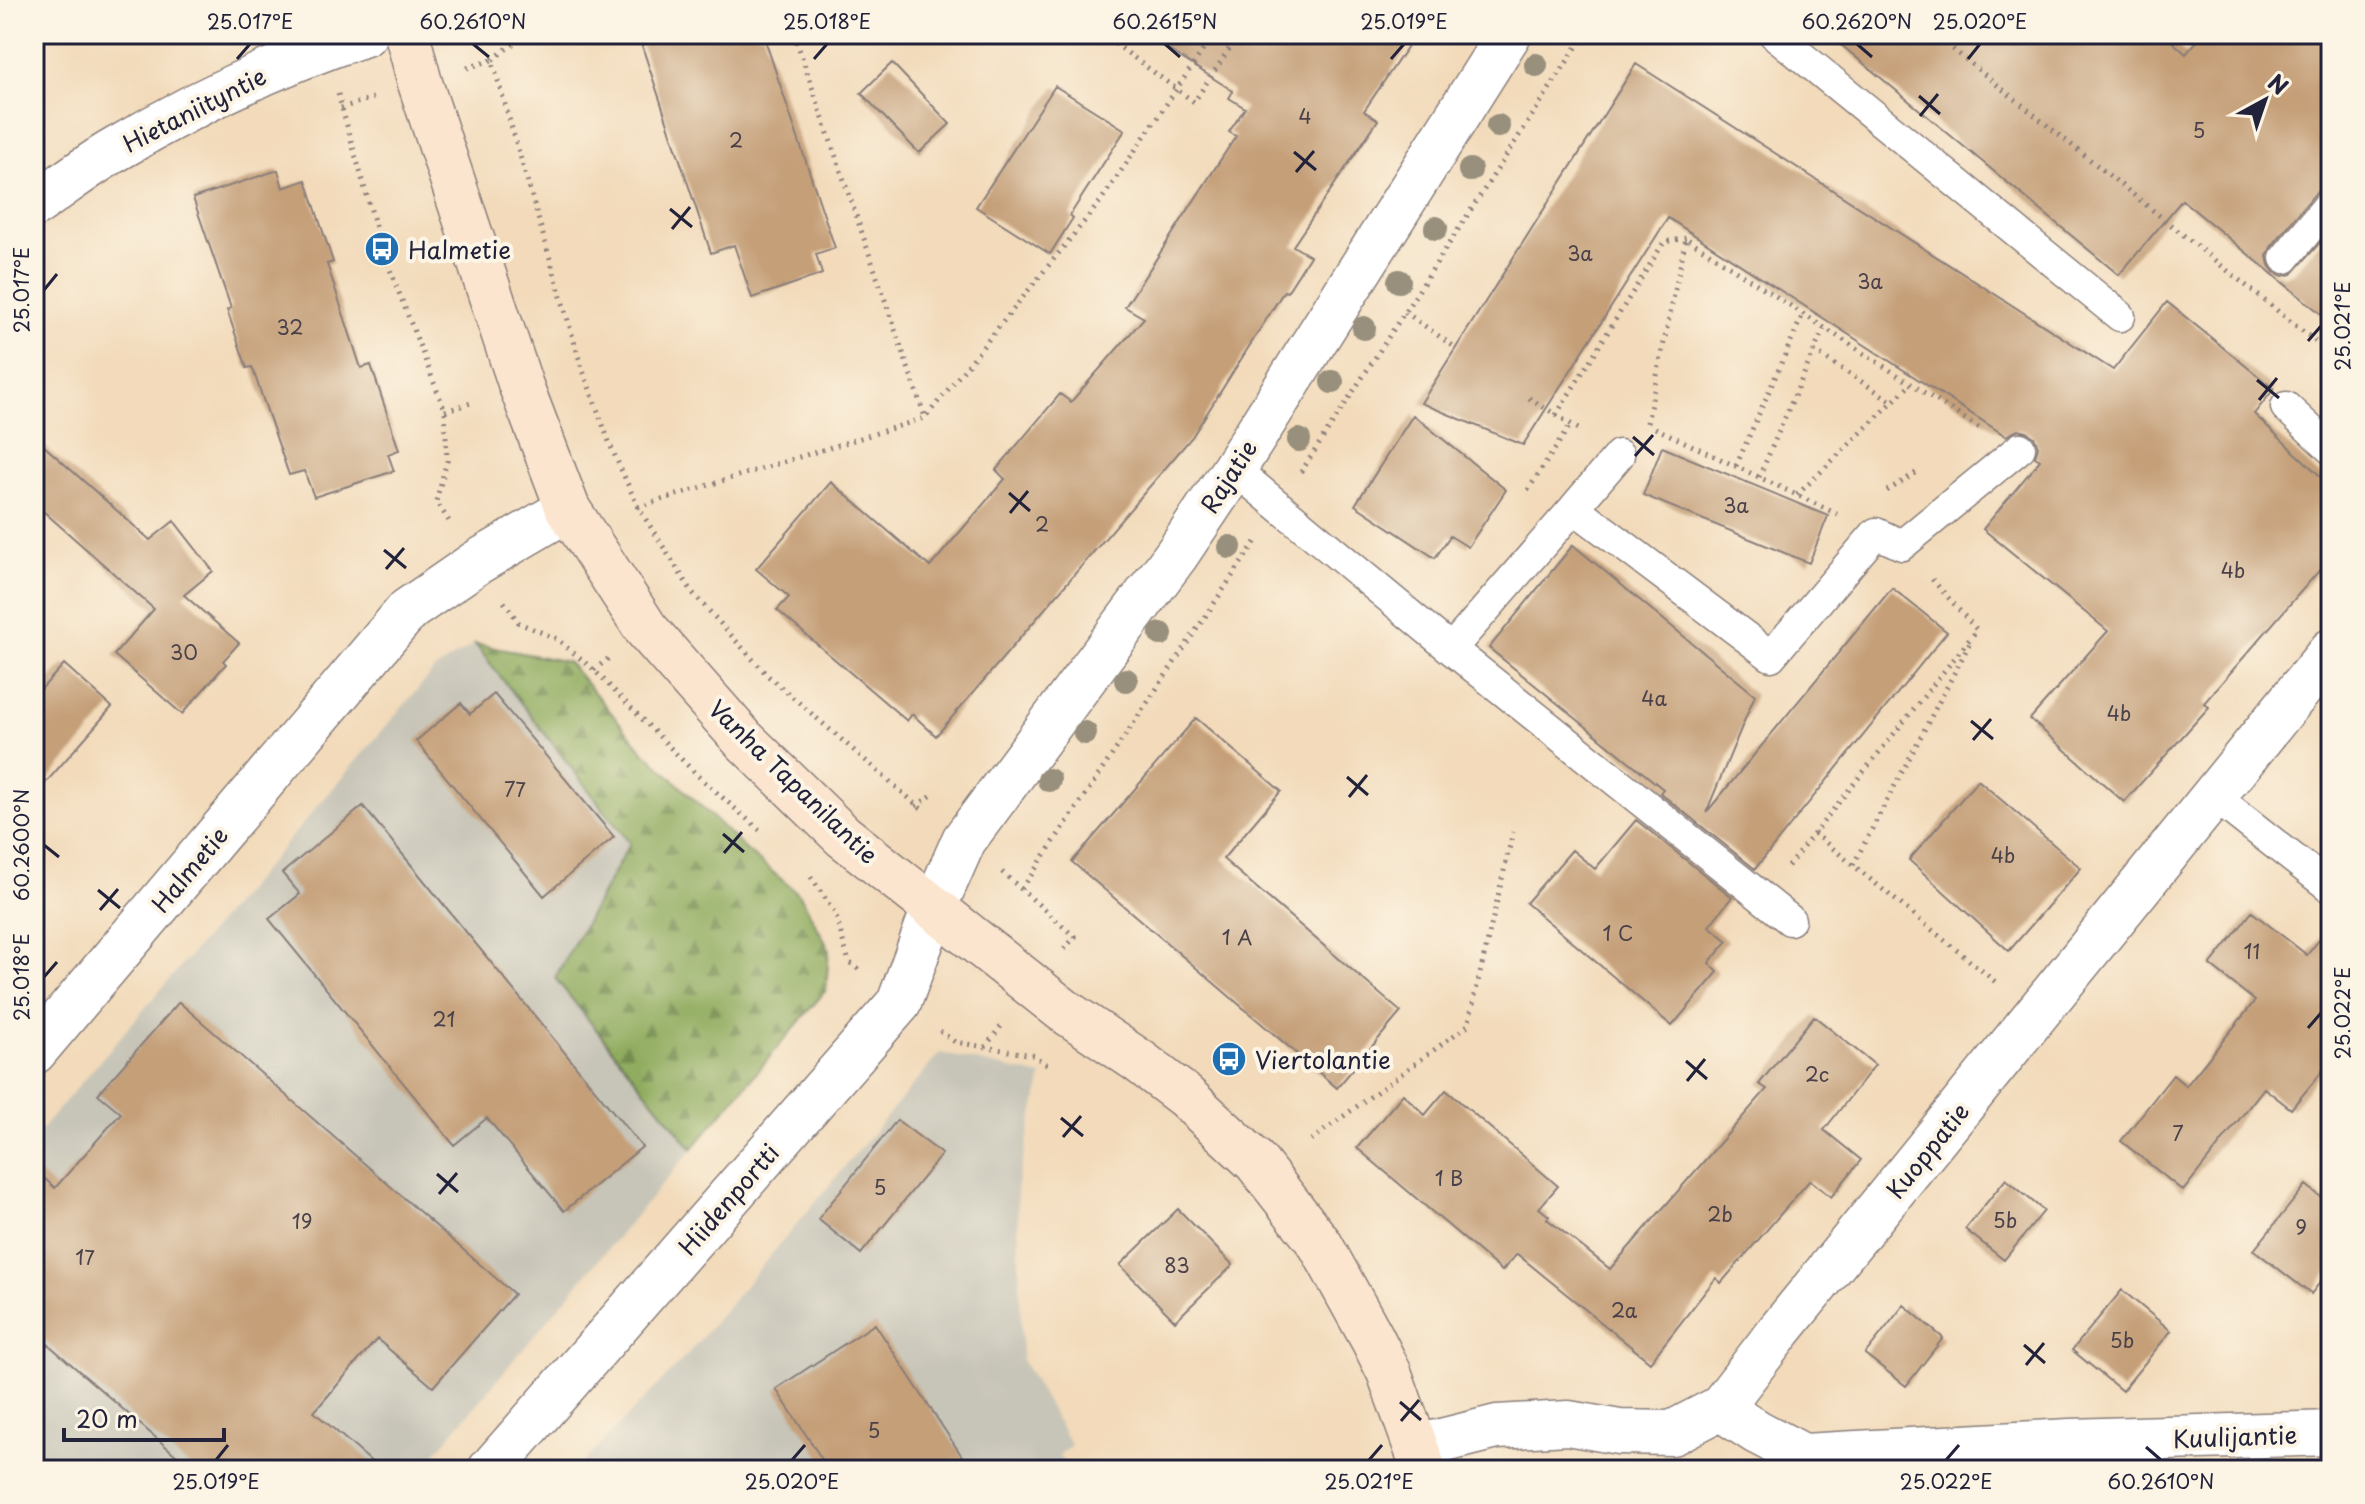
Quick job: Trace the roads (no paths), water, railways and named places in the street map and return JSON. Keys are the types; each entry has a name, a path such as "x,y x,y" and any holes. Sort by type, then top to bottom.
{"street":[{"name":"Hietaniityntie","path":"34,205 114,150 226,91 297,58 365,34"},
{"name":"Vanha Tapanilantie","path":"407,34 420,83 521,386 568,509 646,629 743,739 843,836 1063,1010 1185,1096 1256,1162 1320,1244 1389,1372 1420,1458"},
{"name":"Rajatie","path":"934,908 964,840 1177,554 1509,34"},
{"name":"Halmetie","path":"34,1052 408,610 476,563 568,509"},
{"name":"Kuoppatie","path":"1420,1458 1497,1427 1568,1423 1619,1432 1672,1433 1720,1408 2331,651"},
{"name":"Hiidenportti","path":"490,1470 899,1003 934,908"},
{"name":"Kuulijantie","path":"1720,1408 1803,1456 2070,1441 2331,1433"}],"lane":[{"path":"1774,34 2120,316"},
{"path":"2285,258 2331,202"},
{"path":"2286,407 2331,449"},
{"path":"1574,508 1771,656 1889,539 2018,450"},
{"path":"1451,649 1619,455"},
{"path":"1234,469 1451,649 1790,920"},
{"path":"2214,796 2331,888"}],"place":[{"name":"Halmetie","path":"382,249"},
{"name":"Viertolantie","path":"1229,1059"}]}
